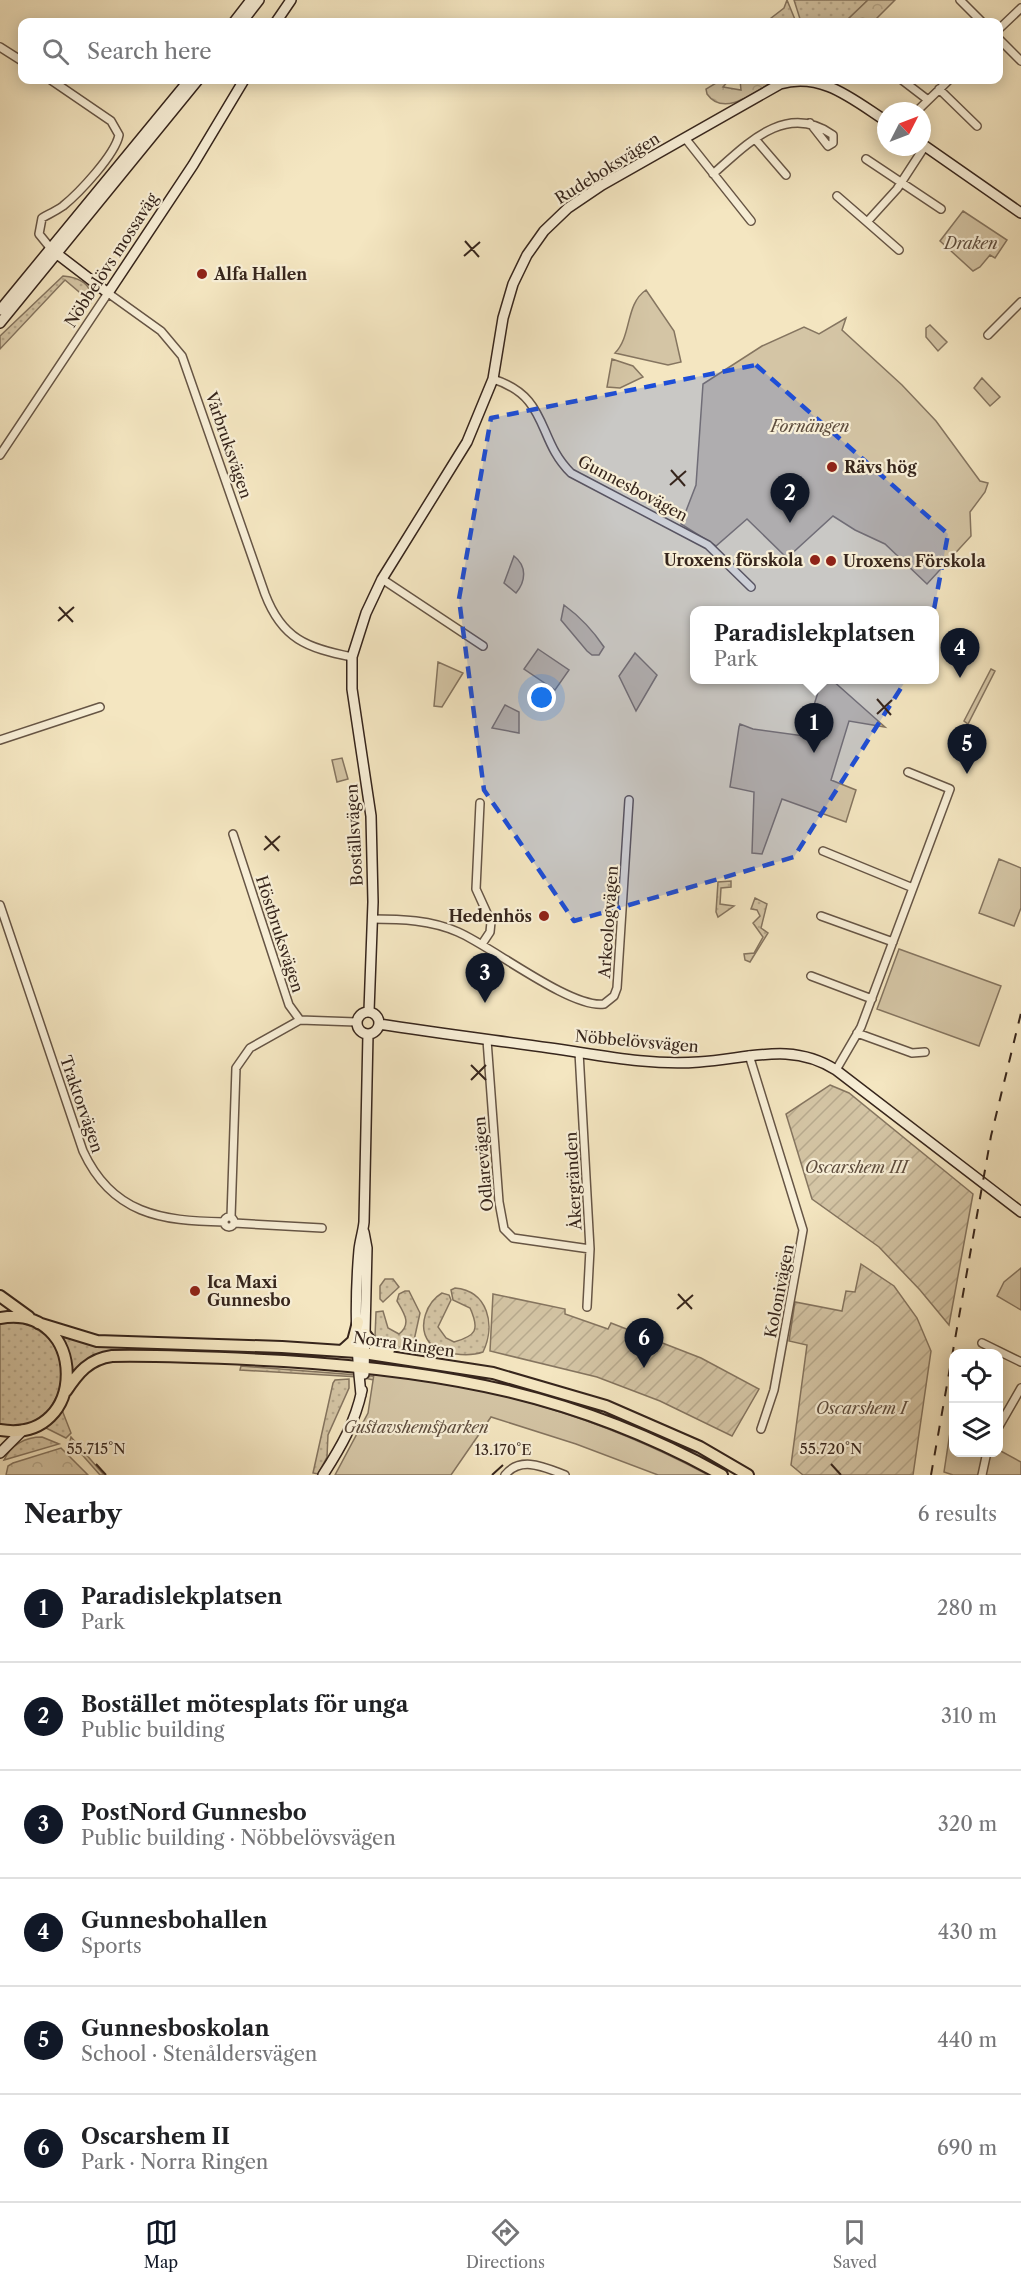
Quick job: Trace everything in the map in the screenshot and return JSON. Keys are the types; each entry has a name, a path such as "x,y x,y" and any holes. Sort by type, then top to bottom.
{"main road":[{"path":"0,1296 58,1341 66,1356 68,1374 66,1391"},
{"path":"0,1318 21,1317 37,1323"},
{"path":"342,1351 353,1341 358,1322"},
{"name":"Norra Ringen","path":"37,1323 77,1337 106,1342 342,1351 362,1359 546,1399 655,1440 722,1475"},
{"path":"365,1334 378,1348 411,1354 420,1360"},
{"name":"Norra Ringen","path":"22,1431 39,1425 52,1414 66,1391 86,1366 109,1357 204,1357 345,1365 362,1359 420,1360 493,1373 583,1398 700,1447 748,1475"},
{"path":"0,1430 22,1431"}],"street":[{"path":"237,18 250,0"},
{"path":"245,18 259,0"},
{"path":"279,18 291,0"},
{"path":"960,0 978,18"},
{"path":"1003,25 1021,8"},
{"path":"1003,45 1021,61"},
{"path":"0,47 18,59"},
{"path":"55,252 39,234 42,218 62,207 82,186 111,154 118,135 111,121 57,84"},
{"path":"0,323 186,84"},
{"path":"0,310 55,252 195,84"},
{"name":"Nöbbelövs mossaväg","path":"0,455 193,165 242,84"},
{"name":"Rudeboksvägen","path":"352,657 359,628 382,579 453,469 480,413 493,378 508,298 527,255 544,231 581,198 780,84"},
{"name":"Rudeboksvägen","path":"822,84 832,87 877,115"},
{"path":"907,84 928,100 944,84"},
{"path":"939,88 977,126"},
{"path":"713,174 754,139 788,122 810,123"},
{"path":"685,138 751,221"},
{"path":"754,139 786,175"},
{"path":"931,151 1021,213"},
{"path":"867,222 903,182 917,156"},
{"path":"866,159 941,209"},
{"path":"837,196 899,250"},
{"name":"Vårbruksvägen","path":"55,252 161,331 182,356 265,594 278,623 304,644 352,657"},
{"path":"988,335 1021,302"},
{"name":"Gunnesbovägen","path":"493,378 514,387 529,400 560,460 571,473 708,545 751,587"},
{"path":"382,579 483,646"},
{"name":"Boställsvägen","path":"352,657 354,711 371,816 372,919 369,1011"},
{"path":"0,740 100,707"},
{"path":"836,1070 858,1033 872,999 950,789 908,772"},
{"name":"Arkeologvägen","path":"372,919 425,922 458,932 565,993 593,1004 604,1004 610,1001 617,988 629,800"},
{"path":"480,803 476,889 491,922 490,932 482,945"},
{"name":"Höstbruksvägen","path":"233,834 287,999 300,1020"},
{"path":"823,851 913,888"},
{"name":"Traktorvägen","path":"0,905 82,1151 96,1175 118,1198 141,1211 175,1220 224,1222 229,1227 233,1220 322,1228"},
{"path":"820,916 893,942"},
{"path":"811,976 872,999"},
{"path":"369,1011 377,1015 379,1024 376,1031 368,1034 360,1031 356,1022 362,1013 369,1011"},
{"path":"233,1220 236,1068 250,1048 300,1020 356,1022"},
{"name":"Nöbbelövsvägen","path":"379,1024 579,1052 687,1063 773,1052 793,1053 822,1062 836,1070 1021,1212"},
{"path":"858,1033 912,1053 925,1052"},
{"path":"362,1359 358,1322 359,1248 363,1230 368,1034"},
{"name":"Odlarevägen","path":"487,1040 496,1177 504,1229 513,1238 590,1249"},
{"name":"Åkergränden","path":"579,1052 590,1249 587,1307"},
{"name":"Kolonivägen","path":"749,1055 803,1230 774,1390 760,1429"},
{"path":"323,1475 350,1431 358,1411 361,1395 367,1248 363,1230"},
{"path":"982,1342 1021,1362"},
{"path":"1003,1421 1021,1388"},
{"path":"0,1453 22,1431"},
{"path":"982,1475 986,1457"},
{"path":"505,1475 517,1465 527,1463 565,1475"}],"highlighted area":[{"path":"756,365 948,534 927,647 794,857 574,921 484,790 459,599 491,418"}],"green space":[{"path":"787,0 794,18 771,18 784,8"},
{"path":"794,0 868,0 849,18 800,18"},
{"path":"868,0 895,0 877,18 849,18"},
{"path":"714,84 726,84 723,87 741,90 740,84 769,84 740,101 722,104 714,101 707,94 706,89"},
{"name":"Draken","path":"963,211 1007,240 995,258 990,255 980,267 973,271 940,241"},
{"path":"63,276 84,283 90,290 91,302 65,280 0,349 0,336"},
{"path":"646,290 674,331 681,362 668,365 615,353 624,338 635,303"},
{"name":"Fornängen","path":"846,318 842,330 902,385 936,421 980,481 988,483 985,492 970,512 971,536 927,584 885,544 855,530 833,516 787,558 747,519 716,546 681,524 696,485 703,384 762,346 804,327 819,334"},
{"path":"930,325 947,342 938,351 926,337 926,328"},
{"path":"612,359 633,366 643,377 620,388 607,387"},
{"path":"982,378 1000,397 990,406 974,388"},
{"path":"514,556 521,564 524,574 522,584 516,593 504,583"},
{"path":"564,605 586,624 604,647 599,655 592,655 587,651 561,620"},
{"path":"538,649 569,670 555,690 524,669"},
{"path":"635,653 657,675 636,711 619,676"},
{"path":"438,662 463,673 442,707 434,706"},
{"path":"991,669 995,671 968,724 964,721"},
{"path":"821,684 837,684 885,727 849,721 831,780 856,790 846,822 782,799 762,854 752,853 754,792 730,787 740,724 753,729 804,736"},
{"path":"505,705 519,712 519,733 492,728"},
{"path":"342,758 348,779 337,782 332,760"},
{"path":"999,859 1021,868 1021,908 1014,926 979,913"},
{"path":"731,881 731,887 721,888 720,904 734,906 718,917 716,912 718,882"},
{"path":"755,898 767,904 761,928 768,933 750,962 745,960 744,954 754,953 763,937 753,923 760,916 757,910 751,909"},
{"path":"899,949 1001,986 979,1046 877,1009"},
{"name":"Oscarshem III","path":"830,1085 849,1093 973,1194 949,1325 879,1247 812,1199 786,1114"},
{"name":"Oscarshem I","path":"861,1264 894,1286 917,1318 931,1351 913,1475 803,1475 791,1465 807,1345 789,1341 795,1302 842,1311 846,1291 855,1292"},
{"path":"1021,1268 1021,1310 997,1296 1004,1282"},
{"path":"385,1279 393,1279 399,1287 383,1302 380,1299 380,1286"},
{"path":"455,1288 475,1295 482,1302 486,1311 489,1331 483,1352 462,1354 446,1352 433,1346 425,1336 425,1315 432,1302 442,1293 449,1295 451,1300 438,1327 446,1338 454,1342 467,1337 474,1331 475,1322 470,1308 453,1300 451,1290"},
{"path":"409,1291 420,1313 413,1345 403,1348 393,1347 375,1337 376,1312 383,1311 388,1328 399,1334 406,1322 397,1301 399,1294"},
{"path":"493,1294 565,1309 565,1314 608,1329 611,1323 701,1358 759,1389 732,1436 660,1401 597,1377 490,1351"},
{"path":"19,1322 33,1327 53,1344 62,1366 62,1379 59,1392 52,1405 41,1418 25,1425 0,1427 0,1323"},
{"path":"60,1336 99,1346 244,1349 348,1356 111,1351 91,1357 73,1371"},
{"path":"241,1366 383,1377 384,1382 359,1377 240,1370"},
{"name":"Gustavshemsparken","path":"374,1374 462,1387 546,1408 628,1437 708,1475 658,1475 576,1444 491,1417 451,1475 335,1475 368,1413"},
{"path":"349,1379 349,1388 328,1435 327,1457 318,1474 313,1473 333,1383 335,1380"},
{"path":"62,1410 71,1433 66,1438 44,1427"},
{"path":"42,1437 59,1444 4,1460 10,1450 19,1443 30,1438"},
{"path":"71,1437 104,1475 100,1475 70,1441"},
{"path":"949,1439 949,1457 1003,1457 1003,1452 1021,1462 1021,1475 953,1475 944,1472"},
{"path":"61,1448 88,1475 6,1475 8,1466 13,1463"}],"railway":[{"path":"931,1475 991,1136 1021,1013"}],"place":[{"name":"Alfa Hallen","path":"202,274"},
{"name":"Rävs hög","path":"832,467"},
{"name":"Bostället mötesplats för unga","path":"790,523"},
{"name":"Uroxens förskola","path":"815,560"},
{"name":"Uroxens Förskola","path":"831,561"},
{"name":"Gunnesbohallen","path":"960,678"},
{"name":"Paradislekplatsen","path":"814,753"},
{"name":"Gunnesboskolan","path":"967,774"},
{"name":"Hedenhös","path":"544,916"},
{"name":"PostNord Gunnesbo","path":"485,1003"},
{"name":"Ica Maxi Gunnesbo","path":"195,1291"},
{"name":"Oscarshem II","path":"644,1368"}]}
